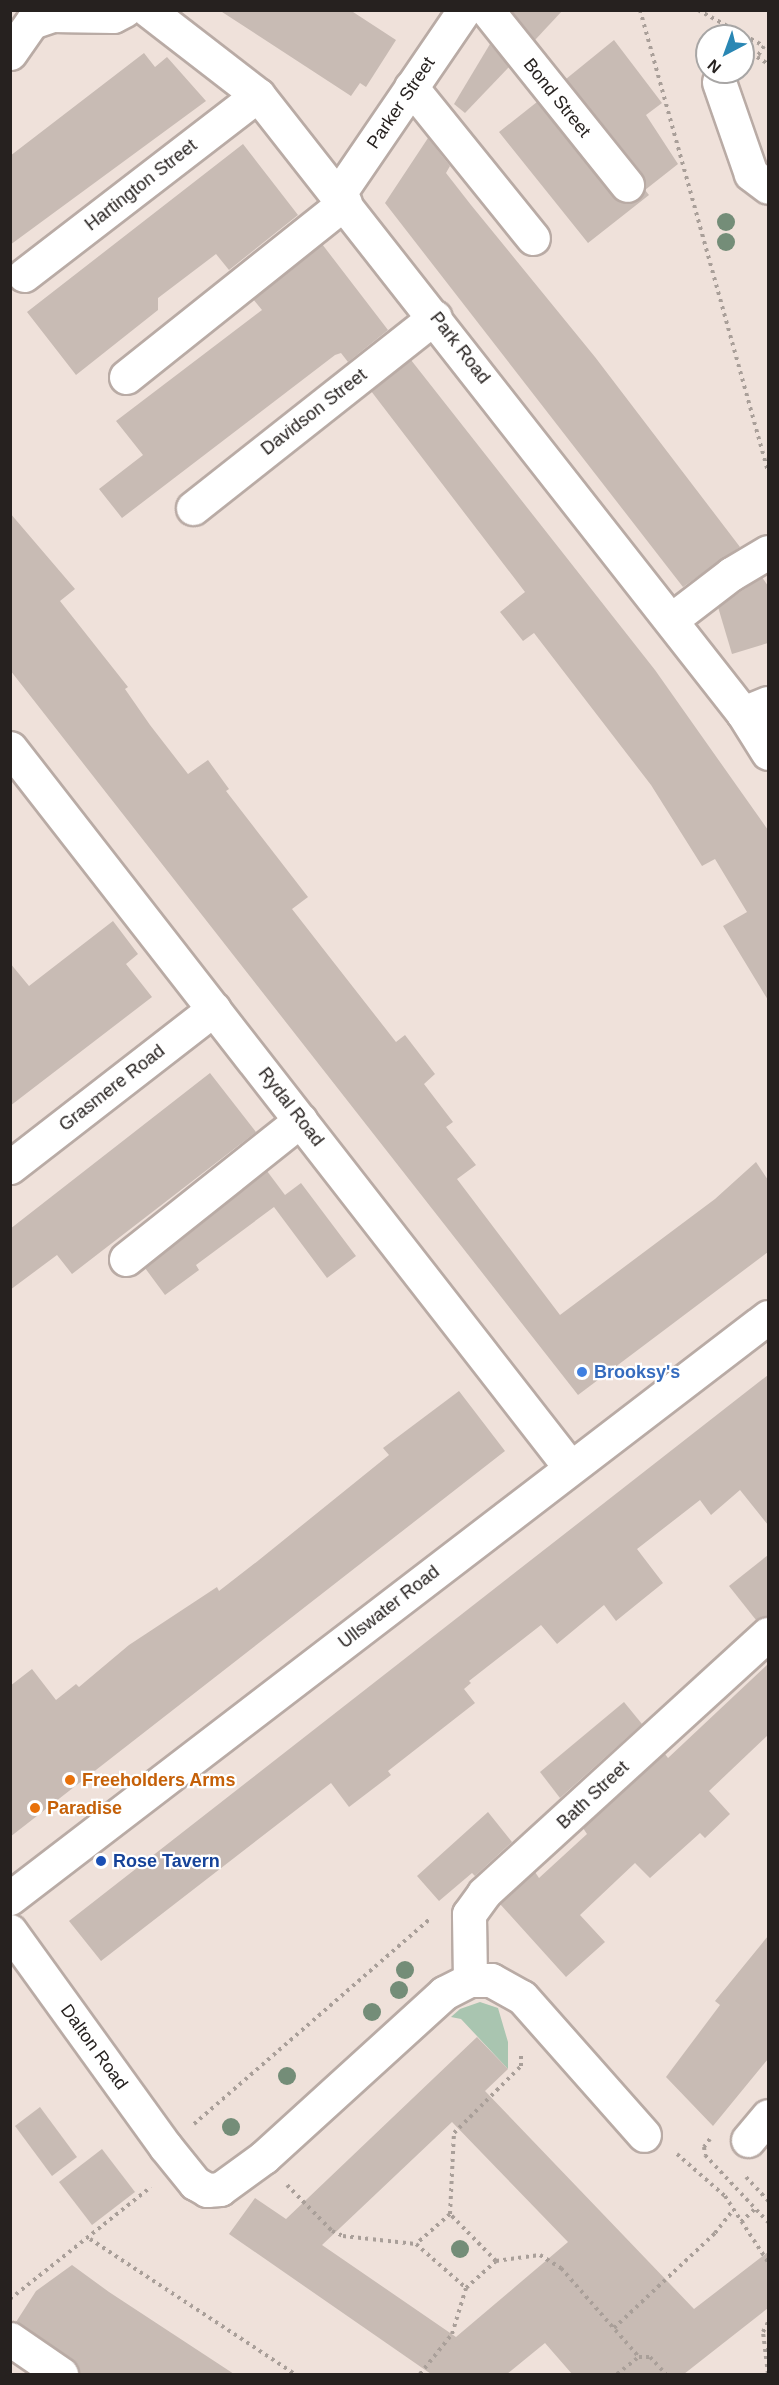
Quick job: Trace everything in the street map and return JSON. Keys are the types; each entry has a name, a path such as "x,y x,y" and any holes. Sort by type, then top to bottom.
{"street":[{"path":"10,53 32,22 52,15 113,16 125,10"},
{"name":"Park Road","path":"148,10 258,95 435,316 671,620 756,708 768,753"},
{"name":"Parker Street","path":"126,377 341,199 411,87 464,10"},
{"name":"Bond Street","path":"487,10 627,185"},
{"path":"720,84 751,174 768,187"},
{"path":"411,87 533,238"},
{"name":"Hartington Street","path":"24,275 258,95"},
{"name":"Davidson Street","path":"193,508 435,316"},
{"path":"671,620 732,574 768,552"},
{"name":"Rydal Road","path":"10,748 570,1467"},
{"name":"Grasmere Road","path":"10,1167 214,1009"},
{"path":"126,1258 301,1120"},
{"name":"Ullswater Road","path":"10,1898 768,1317"},
{"name":"Bath Street","path":"469,1914 484,1893 763,1650"},
{"path":"469,1914 470,1980"},
{"name":"Dalton Road","path":"10,1931 172,2154"},
{"path":"172,2154 207,2190 220,2189 260,2160 444,1993 470,1980 491,1980 522,1997 644,2135"},
{"path":"10,2339 61,2374"}],"path":[{"path":"640,10 768,471"},
{"path":"698,10 764,46 757,57 768,64"},
{"path":"10,2299 90,2238 172,2154 437,1914 469,1914"},
{"path":"416,2244 450,2214 454,2133 521,2066 522,1997"},
{"path":"644,2135 689,2161 733,2210 768,2262"},
{"path":"709,2140 704,2147 705,2155 768,2222"},
{"path":"260,2160 332,2231 343,2236 416,2244 466,2288"},
{"path":"741,2222 756,2209"},
{"path":"614,2328 715,2233 733,2210"},
{"path":"450,2214 496,2261"},
{"path":"90,2238 295,2374"},
{"path":"420,2374 452,2334 466,2288 496,2261 540,2255 561,2268 639,2357 656,2361 666,2374"},
{"path":"768,2322 763,2332 768,2374"},
{"path":"617,2374 639,2357"}],"green space":[{"path":"480,2002 498,2008 508,2042 508,2069 461,2019 451,2017 460,2009"}],"building":[{"path":"219,10 350,10 396,40 366,87 360,83 351,96"},
{"path":"511,10 563,10 535,40"},
{"path":"614,40 662,103 646,115 678,164 645,190 649,195 588,243 499,132 537,102 613,197 621,203 638,200 645,191 642,173 566,79"},
{"path":"490,44 509,67 465,113 454,104"},
{"path":"144,53 155,67 167,57 206,101 10,245 10,156"},
{"path":"428,138 450,166 446,173 595,357 740,547 683,587 385,203"},
{"path":"243,144 298,215 229,270 216,254 158,298 158,310 76,375 27,312"},
{"path":"322,244 388,330 348,362 341,353 335,355 122,518 99,489 143,455 116,421 262,310 253,299"},
{"path":"411,360 655,670 768,830 768,1000 723,926 747,912 715,859 702,866 651,785 534,633 523,641 500,612 525,592 371,391"},
{"path":"10,513 75,589 60,601 128,687 125,689 150,725 188,774 208,760 229,789 226,791 308,897 292,909 396,1042 405,1035 435,1074 424,1084 453,1122 446,1127 476,1165 457,1179 560,1315 715,1199 756,1162 768,1180 768,1252 578,1395 10,670"},
{"path":"762,577 768,586 768,643 732,654 718,607"},
{"path":"113,921 138,954 126,964 152,997 10,1106 10,963 29,986"},
{"path":"210,1073 256,1132 72,1274 57,1255 10,1290 10,1229"},
{"path":"267,1171 285,1195 301,1183 356,1256 327,1278 274,1207 196,1265 199,1270 165,1295 145,1268"},
{"path":"768,1375 768,1525 740,1490 711,1515 700,1500 637,1549 663,1583 616,1621 604,1605 557,1644 541,1625 469,1681 471,1683 464,1689 475,1703 388,1771 391,1775 349,1807 331,1783 101,1961 69,1921"},
{"path":"459,1391 505,1451 10,1837 10,1686 32,1669 56,1700 76,1684 79,1687 129,1645 217,1587 219,1591 259,1560 389,1455 383,1448"},
{"path":"768,1555 768,1616 756,1620 729,1586"},
{"path":"768,1664 768,1735 709,1791 730,1814 705,1838 700,1833 650,1878 635,1863 580,1915 605,1942 566,1977 500,1904 535,1872 539,1878 587,1834 583,1828 665,1754 668,1758"},
{"path":"624,1702 642,1724 560,1798 540,1772"},
{"path":"488,1812 512,1842 475,1876 472,1873 439,1901 417,1876"},
{"path":"768,1936 768,2059 713,2126 666,2077 720,2005 715,2001"},
{"path":"477,2037 508,2069 485,2091 694,2309 768,2252 768,2308 684,2374 572,2374 545,2343 507,2374 431,2374 229,2234 255,2198 286,2219","holes":["452,2122 568,2242 456,2337 322,2245"]},
{"path":"40,2107 77,2157 52,2176 15,2126"},
{"path":"102,2149 135,2192 92,2225 59,2182"},
{"path":"72,2265 234,2374 80,2374 72,2359 16,2322 36,2291"}],"place":[{"name":"Brooksy's","path":"582,1372"},
{"name":"Freeholders Arms","path":"70,1780"},
{"name":"Paradise","path":"35,1808"},
{"name":"Rose Tavern","path":"101,1861"}]}
